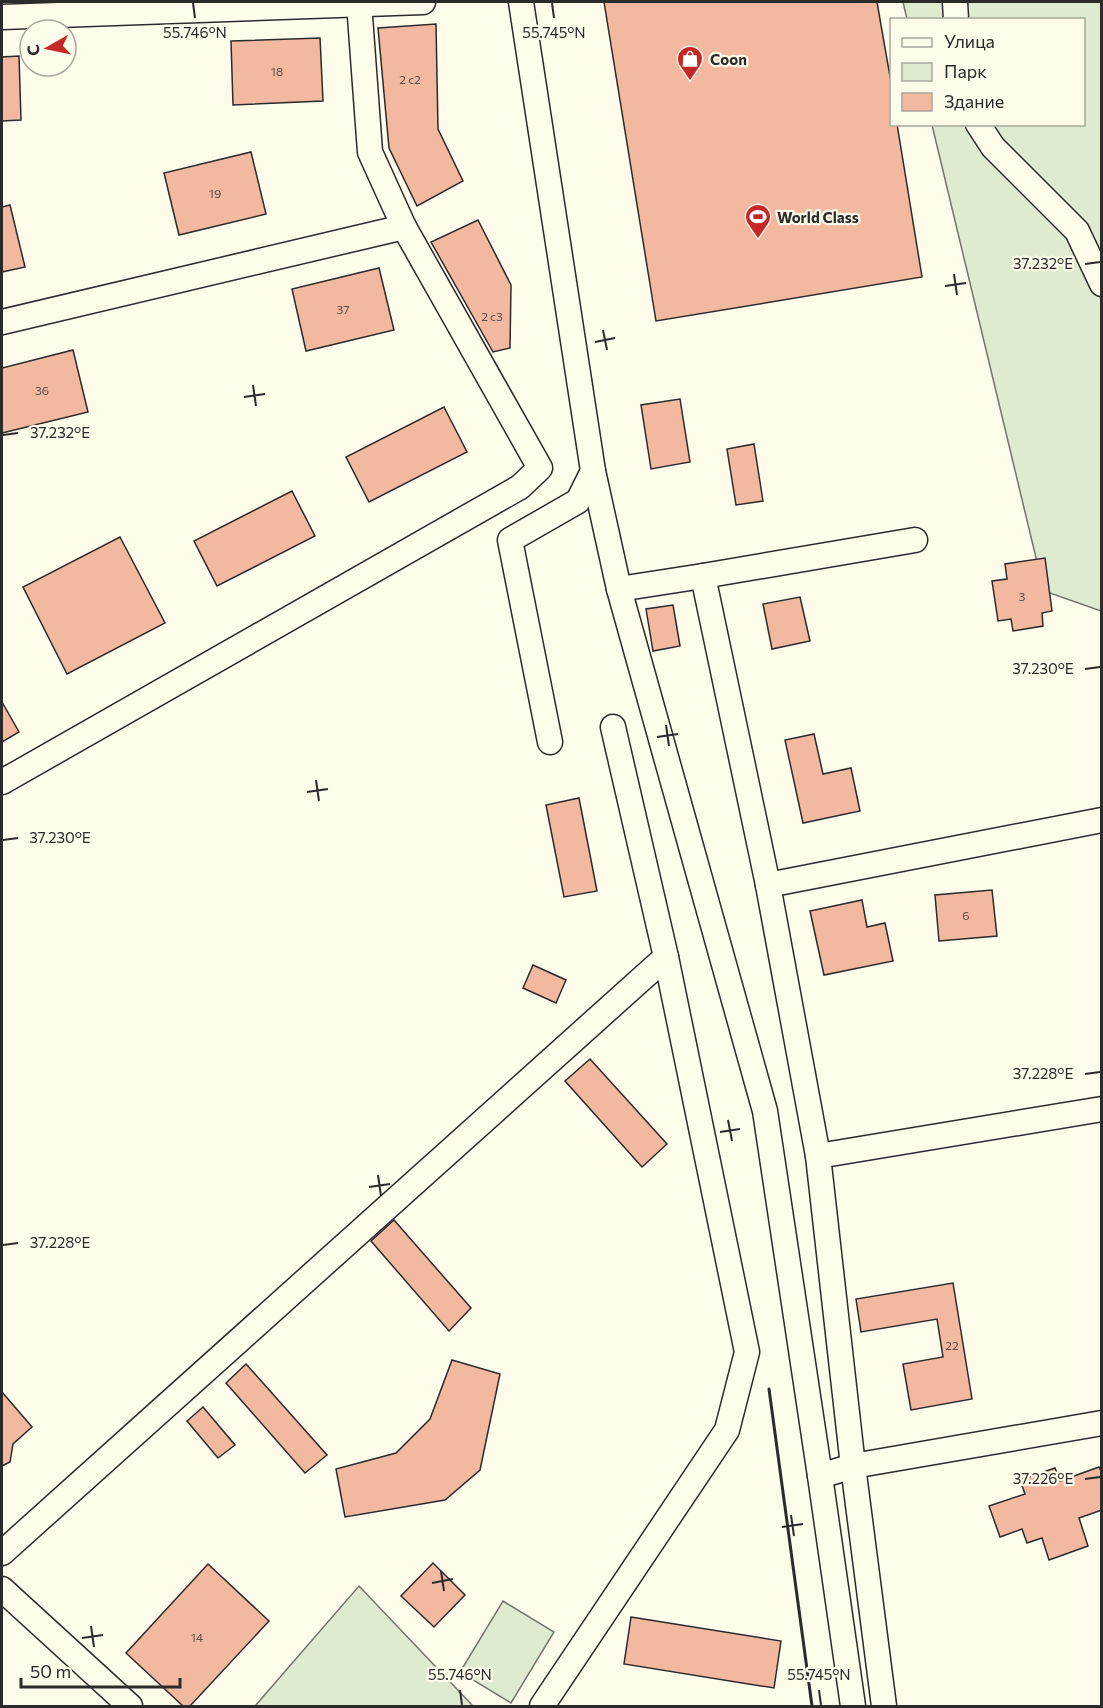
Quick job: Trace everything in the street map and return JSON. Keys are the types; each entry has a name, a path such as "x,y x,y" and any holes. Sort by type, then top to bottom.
{"street":[{"path":"2,17 423,2"},
{"path":"521,2 593,471 619,589 765,1111 853,1707"},
{"path":"955,2 956,18"},
{"path":"2,782 520,487 540,468 404,227 370,152 359,3"},
{"path":"979,126 993,147 1077,231 1101,284"},
{"path":"2,322 404,227"},
{"path":"550,742 510,540 578,501 593,471"},
{"path":"619,589 915,540"},
{"path":"703,576 768,885 818,1156 853,1466 884,1707"},
{"path":"542,1707 727,1430 747,1352 666,957 613,727"},
{"path":"768,885 1101,819"},
{"path":"2,1553 666,957"},
{"path":"818,1156 1101,1108"},
{"path":"820,1476 853,1466 1101,1423"},
{"path":"2,1589 130,1707"}],"green space":[{"path":"903,2 1101,2 1101,611 1044,591 932,126 1085,126 1085,18 907,18"},
{"path":"359,1586 473,1706 255,1706"},
{"path":"503,1601 554,1632 511,1703 460,1672"}],"building":[{"path":"604,2 877,2 890,77 890,126 897,126 922,277 656,321"},
{"path":"436,24 438,129 463,181 417,206 389,148 378,28"},
{"path":"320,38 323,101 233,105 231,41"},
{"path":"18,56 21,120 2,121 2,57"},
{"path":"251,152 266,214 179,235 164,173"},
{"path":"10,205 25,267 2,272 2,207"},
{"path":"478,220 511,285 510,348 493,352 431,242"},
{"path":"379,268 394,330 306,351 292,289"},
{"path":"73,350 88,412 2,433 2,368"},
{"path":"680,399 690,462 651,469 641,405"},
{"path":"444,407 467,452 369,502 346,457"},
{"path":"754,444 763,501 736,505 727,449"},
{"path":"292,491 315,536 217,586 194,541"},
{"path":"120,537 165,623 67,674 23,587"},
{"path":"1045,558 1052,611 1042,613 1043,626 1013,631 1011,619 998,621 992,581 1007,579 1005,564"},
{"path":"800,597 810,641 772,649 763,604"},
{"path":"673,605 680,646 653,651 646,609"},
{"path":"2,702 19,732 2,742"},
{"path":"814,734 823,774 851,768 860,811 803,823 785,740"},
{"path":"579,798 597,891 564,897 546,805"},
{"path":"992,890 997,936 939,941 935,895"},
{"path":"862,900 867,927 885,923 893,961 824,975 810,911"},
{"path":"533,965 566,980 556,1003 523,988"},
{"path":"590,1059 667,1144 642,1167 565,1081"},
{"path":"394,1220 471,1308 449,1331 371,1241"},
{"path":"953,1283 972,1399 911,1410 903,1364 943,1357 937,1319 861,1332 856,1299"},
{"path":"452,1360 500,1374 480,1470 445,1500 345,1517 336,1469 396,1453 430,1419"},
{"path":"246,1364 327,1455 305,1473 226,1383"},
{"path":"2,1392 32,1427 13,1444 10,1462 2,1466"},
{"path":"203,1407 235,1445 218,1458 187,1421"},
{"path":"1099,1467 1102,1473 1102,1510 1079,1518 1088,1546 1049,1560 1042,1538 1027,1543 1022,1529 1000,1537 989,1506 1025,1494 1020,1480 1055,1468 1060,1481"},
{"path":"433,1563 465,1595 434,1627 401,1596"},
{"path":"208,1564 269,1621 190,1706 183,1706 126,1653"},
{"path":"631,1617 781,1641 774,1688 624,1664"}],"wall":[{"path":"769,1389 812,1706"}],"place":[{"name":"Coon","path":"690,82"},
{"name":"World Class","path":"758,240"}]}
